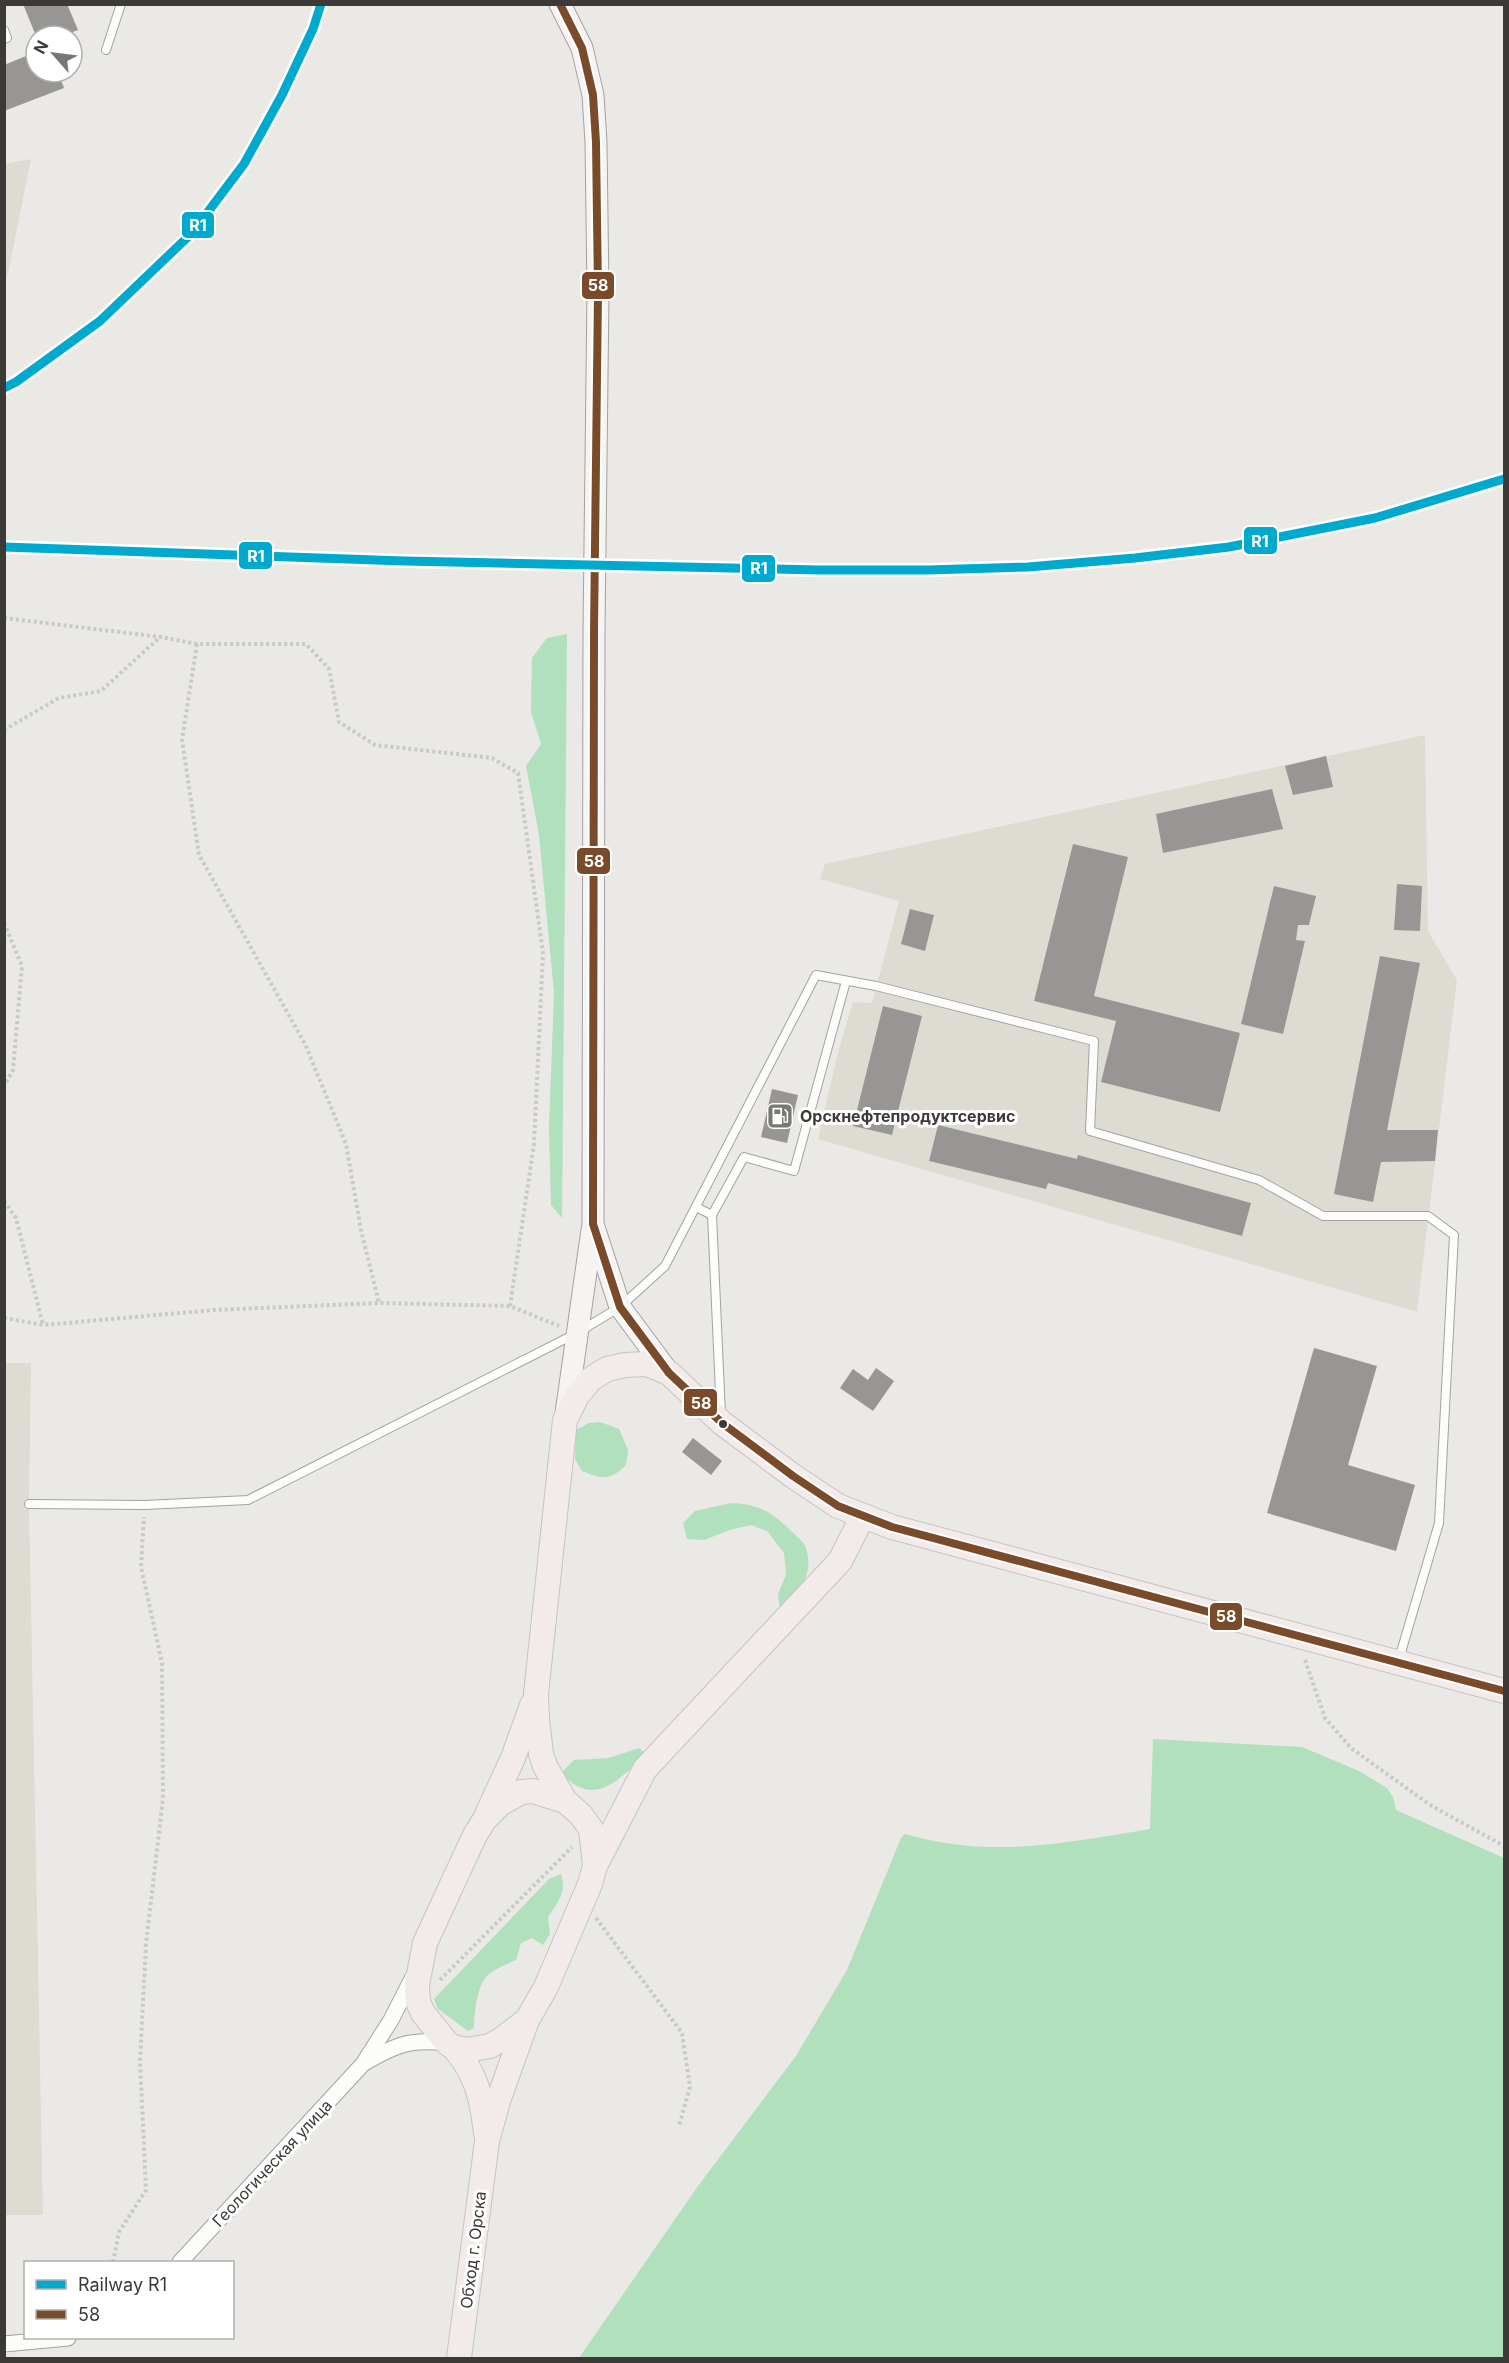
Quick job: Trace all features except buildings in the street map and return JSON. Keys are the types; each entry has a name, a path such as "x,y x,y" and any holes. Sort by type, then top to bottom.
{"main road":[{"path":"560,4 582,48 593,95 596,142 598,292 594,631 593,1224 565,1420 536,1695 541,1754 565,1801 591,1828 595,1866"},
{"path":"593,1224 620,1307 669,1373 722,1424 838,1506 892,1527 1504,1691"},
{"path":"565,1420 577,1396 591,1379 608,1369 625,1365 647,1364 669,1373"},
{"path":"487,2141 498,2101 526,2020 546,1987 595,1866 645,1769 840,1561 863,1516"},
{"path":"487,2141 480,2091 465,2060 423,2013 418,2002 417,1985 425,1943 509,1766 536,1695"},
{"path":"485,1819 507,1799 521,1792 533,1791 565,1801"},
{"path":"450,2045 466,2050 490,2046 526,2020"},
{"name":"Обход г. Орска","path":"459,2358 487,2141"}],"street":[{"path":"363,2064 391,2020 420,1961"},
{"path":"363,2064 389,2049 410,2042 450,2045"},
{"name":"Геологическая улица","path":"181,2261 363,2064"},
{"path":"4,2344 50,2339"}],"lane":[{"path":"106,50 122,4"},
{"path":"4,30 8,38 4,39"},
{"path":"29,1504 145,1505 248,1500 577,1333 620,1307 665,1266 816,975 1094,1041 1090,1131 1259,1180 1323,1216 1428,1216 1454,1235 1439,1522 1398,1662"},
{"path":"722,1424 712,1215 744,1157 794,1171 846,981"},
{"path":"696,1207 712,1215"}],"path":[{"path":"4,618 161,637 197,644 306,644 328,669 339,722 375,745 492,758 518,773 543,953 534,1144 510,1306"},
{"path":"4,730 59,698 100,691 161,637"},
{"path":"197,644 182,740 199,855 305,1044 342,1134 346,1144 361,1230 380,1303"},
{"path":"4,923 22,966 13,1070 4,1086"},
{"path":"4,1201 16,1218 43,1325"},
{"path":"4,1318 43,1325 214,1310 380,1303 510,1306 577,1333"},
{"path":"113,2261 119,2232 146,2190 140,2061 147,1944 164,1798 162,1663 141,1567 145,1505"},
{"path":"1302,1637 1305,1665 1325,1718 1351,1748 1430,1805 1504,1846"},
{"path":"418,2002 591,1828"},
{"path":"583,1900 682,2033 690,2087 679,2126"}],"shaded area":[{"path":"31,159 8,274 5,278 5,164"},
{"path":"1425,735 1428,931 1457,980 1417,1312 818,1139 838,1052 853,1002 872,1003 899,901 820,879 825,864"},
{"path":"4,1363 31,1363 29,1504 43,2215 4,2215"}],"green space":[{"path":"567,634 562,1218 551,1205 549,1128 554,993 539,835 526,766 541,744 531,712 532,658 547,638"},
{"path":"600,1422 619,1429 628,1450 626,1465 615,1474 606,1477 582,1471 575,1459 576,1430 589,1423"},
{"path":"731,1503 756,1507 770,1513 805,1546 808,1565 804,1582 780,1611 778,1594 786,1575 784,1553 767,1531 751,1525 704,1540 687,1539 683,1523 695,1511"},
{"path":"1153,1739 1302,1747 1359,1771 1387,1788 1393,1797 1396,1810 1504,1858 1504,2358 579,2358 698,2186 796,2056 847,1970 901,1838 905,1834 936,1842 967,1846 1028,1846 1150,1829"},
{"path":"639,1748 646,1754 626,1773 606,1787 595,1790 584,1789 573,1784 561,1773 574,1760 609,1758"},
{"path":"561,1874 562,1892 548,1917 550,1934 543,1945 532,1938 521,1943 516,1960 496,1969 486,1977 478,1994 474,2028 468,2031 438,2009 434,1999 549,1879"}],"rail line":[{"name":"R1","path":"4,388 16,382 100,321 192,233 244,164 282,95 313,29 321,4"},
{"name":"R1","path":"4,547 404,561 820,570 1028,567 1229,547 1375,518 1504,479"}],"transit line":[{"name":"58","path":"560,4 582,48 593,95 596,142 598,292 594,631 593,1224 620,1307 669,1373 722,1423 838,1506 892,1527 1504,1691"}],"place":[{"name":"Орскнефтепродуктсервис","path":"780,1116"}]}
